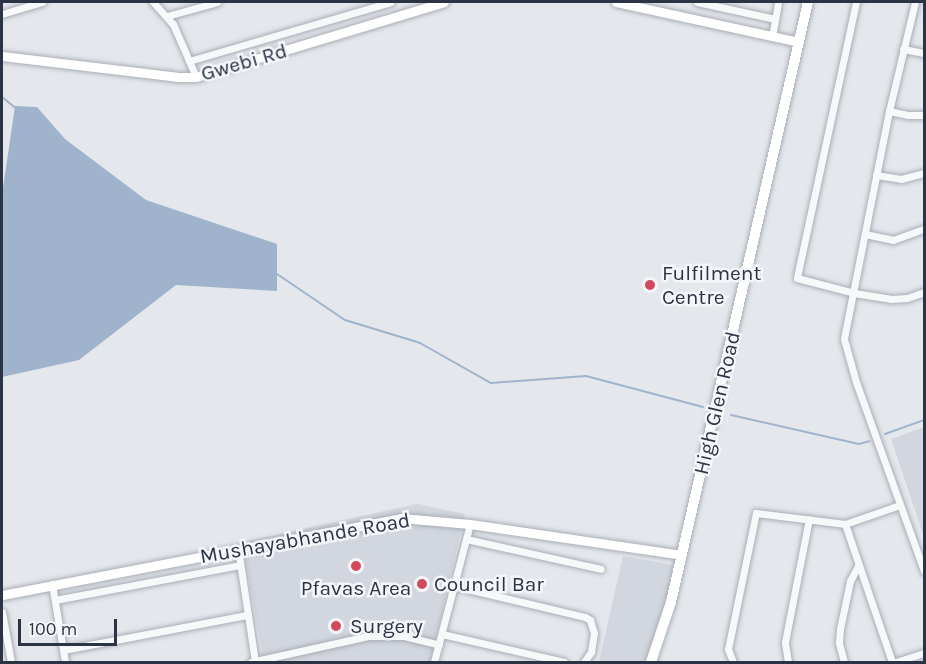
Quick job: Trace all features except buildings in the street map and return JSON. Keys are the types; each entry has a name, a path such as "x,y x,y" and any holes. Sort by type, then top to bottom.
{"main road":[{"name":"High Glen Road","path":"651,663 671,602 808,2"}],"street":[{"path":"2,14 42,2"},
{"path":"153,2 167,16 196,76"},
{"path":"167,16 217,2"},
{"path":"189,61 391,2"},
{"path":"404,2 407,12"},
{"name":"Gwebi Rd","path":"2,57 177,77 196,76 444,2"},
{"path":"616,2 799,42"},
{"path":"697,2 775,19"},
{"path":"772,37 778,2"},
{"path":"856,2 797,278 854,293 899,299 924,292"},
{"path":"915,2 889,111 846,326 846,350 924,571"},
{"path":"903,49 924,53"},
{"path":"889,111 908,115 924,115"},
{"path":"876,175 901,179 924,173"},
{"path":"865,234 893,240 924,229"},
{"path":"733,663 728,649 753,515 761,512 845,524 900,505"},
{"name":"Mushayabhande Road","path":"2,596 52,584 401,518 470,524 682,555"},
{"path":"788,663 785,642 809,519"},
{"path":"434,663 470,524"},
{"path":"845,524 892,663"},
{"path":"466,539 601,569"},
{"path":"238,549 253,662 368,636 404,636 439,645"},
{"path":"55,600 240,565"},
{"path":"844,663 839,643 840,629 850,581 858,566"},
{"path":"52,584 65,663"},
{"path":"455,586 585,617 590,620 594,633 591,652 584,663"},
{"path":"2,612 11,663"},
{"path":"63,650 247,615"},
{"path":"442,634 564,663"},
{"path":"896,663 924,653"}],"shaded area":[{"path":"924,427 924,537 891,439"},
{"path":"417,504 465,514 430,662 264,662 242,542"},
{"path":"623,556 673,565 665,613 646,662 599,662"}],"water":[{"path":"15,106 37,107 65,139 146,200 277,244 277,291 176,285 79,360 2,377 2,195"}],"waterway":[{"path":"2,97 17,109"},
{"path":"277,274 345,320 420,343 491,383 586,376 703,407"},
{"path":"731,415 859,444 870,441"},
{"path":"885,434 924,420"}],"place":[{"name":"Fulfilment Centre","path":"650,285"},
{"name":"Pfavas Area","path":"356,566"},
{"name":"Council Bar","path":"422,584"},
{"name":"Surgery","path":"336,626"}]}
